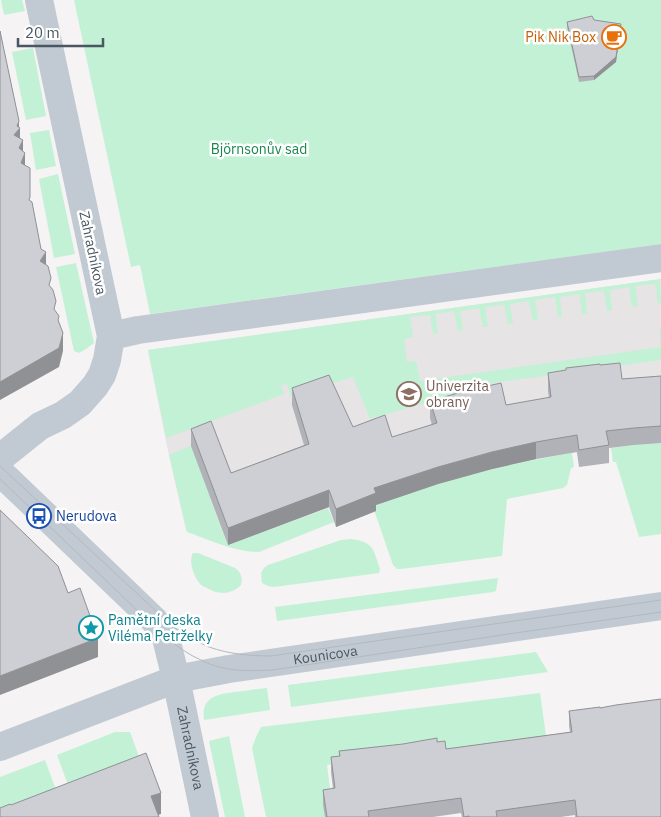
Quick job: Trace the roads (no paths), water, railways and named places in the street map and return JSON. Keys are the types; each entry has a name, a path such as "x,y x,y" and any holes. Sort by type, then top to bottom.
{"street":[{"name":"Zahradníkova","path":"0,458 40,426 63,415 80,403 102,376 111,336 39,0"},
{"path":"111,336 138,330 661,258"},
{"path":"0,472 154,620 166,638 176,679"},
{"name":"Kounicova","path":"0,746 176,679 229,669 661,606"},
{"name":"Zahradníkova","path":"176,679 205,817"}],"tram line":[{"path":"0,466 172,626 204,645 232,653 271,656 661,600"},
{"path":"0,479 166,638 198,659 211,665 228,669 273,670 661,612"}],"place":[{"name":"Pik Nik Box","path":"614,37"},
{"name":"Univerzita obrany","path":"409,394"},
{"name":"Nerudova","path":"39,516"},
{"name":"Pamětní deska Viléma Petrželky","path":"91,628"}],"park label":[{"name":"Björnsonův sad","path":"259,149"}]}
